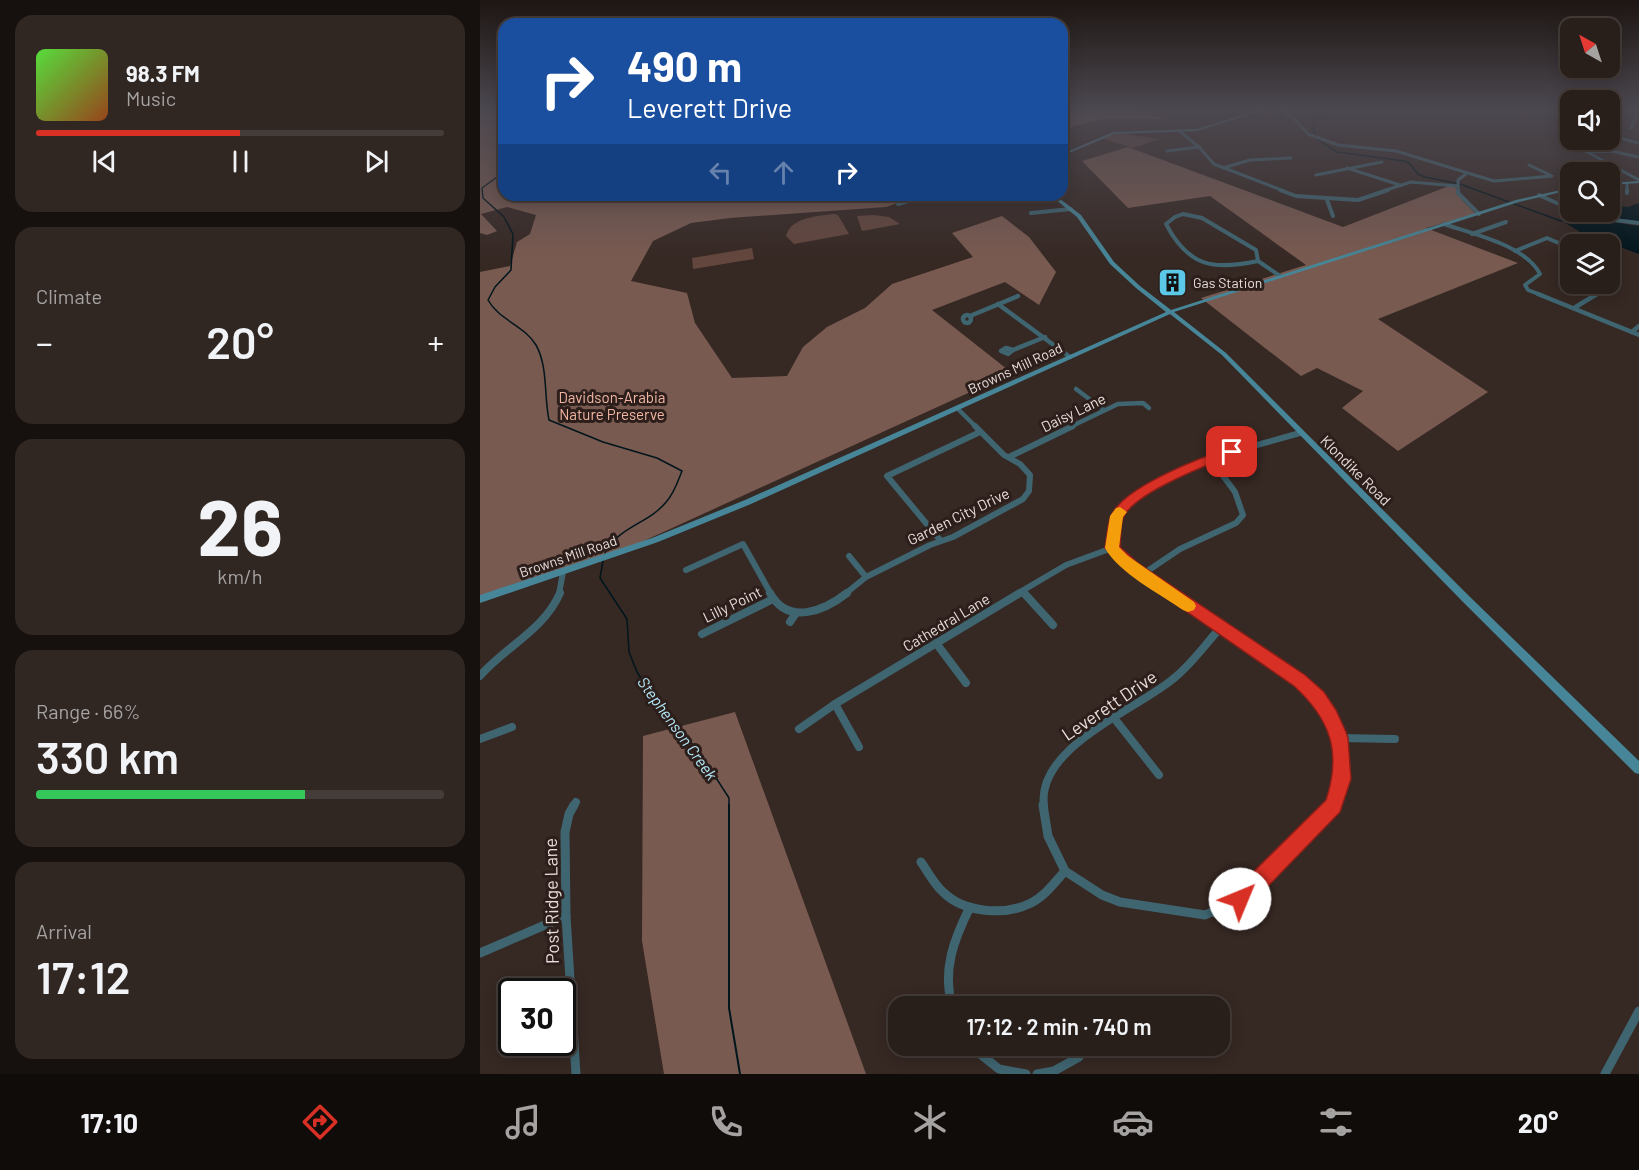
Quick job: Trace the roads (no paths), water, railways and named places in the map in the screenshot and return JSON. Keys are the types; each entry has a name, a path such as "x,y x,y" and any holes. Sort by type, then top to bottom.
{"main road":[{"path":"1620,183 1639,181"},
{"name":"Browns Mill Road","path":"480,599 655,540 958,409 1170,312 1444,224 1539,195 1560,191"},
{"name":"Klondike Road","path":"1060,201 1071,209 1112,263 1224,354 1465,598 1639,768"}],"street":[{"path":"1207,158 1222,169 1287,194 1327,200 1365,199 1400,185 1417,182 1457,186"},
{"path":"1222,169 1244,162 1290,158"},
{"path":"1418,158 1466,174 1505,182 1552,176 1529,165"},
{"path":"1599,158 1639,181"},
{"path":"1316,175 1332,173 1365,163 1382,162"},
{"path":"1346,168 1400,185"},
{"path":"1466,174 1458,180 1458,194 1479,214"},
{"path":"1627,183 1627,193"},
{"path":"1539,195 1560,204"},
{"path":"1327,200 1333,216"},
{"path":"897,204 908,201"},
{"path":"1031,213 1071,209"},
{"path":"1258,261 1232,267 1213,267 1187,251 1172,235 1166,226 1167,222 1190,215 1208,219 1256,250 1258,261 1280,276"},
{"path":"1620,221 1639,223"},
{"path":"1472,234 1506,222"},
{"path":"1444,224 1515,251 1531,260 1540,271 1538,278 1525,285 1525,288 1639,335"},
{"path":"1515,251 1547,238 1560,244"},
{"path":"1574,308 1597,294"},
{"path":"970,316 1018,296"},
{"path":"998,304 1070,357"},
{"path":"1632,332 1639,326"},
{"path":"1013,350 1045,338"},
{"path":"1076,389 1104,410"},
{"name":"Daisy Lane","path":"1008,457 1118,404 1143,403 1149,408"},
{"name":"Garden City Drive","path":"796,613 809,613 832,605 866,577 940,540 953,537 1023,500 1027,495 1030,475 958,409"},
{"path":"940,540 887,476 981,432"},
{"path":"921,862 944,893 970,907 992,910 1014,909 1029,904 1042,895 1065,871 1102,895 1120,902 1205,915 1240,899 1334,805 1342,779 1340,738 1318,697 1285,670 1123,560 1112,548 1117,516 1132,499 1210,458 1300,433"},
{"path":"1143,574 1180,549 1236,523 1243,515 1241,504 1231,486 1210,458"},
{"path":"686,570 743,544 773,599 782,607 796,613 790,622"},
{"name":"Cathedral Lane","path":"799,729 835,704 1073,561 1112,548"},
{"path":"849,556 866,577"},
{"path":"480,676 488,665 546,617 559,599 564,584 563,572"},
{"path":"1023,592 1053,625"},
{"name":"Lilly Point","path":"702,634 773,599"},
{"name":"Leverett Drive","path":"1065,871 1048,836 1043,802 1047,779 1057,763 1071,747 1174,679 1220,628"},
{"path":"936,643 966,683"},
{"path":"835,704 859,747"},
{"path":"1114,718 1159,775"},
{"path":"480,739 513,727"},
{"path":"1340,738 1395,739"},
{"name":"Post Ridge Lane","path":"576,802 569,814 565,832 566,916 576,1074"},
{"path":"948,996 948,961 955,935 970,907"},
{"path":"480,953 566,916"},
{"path":"1605,1074 1639,1011"},
{"path":"981,1056 999,1072 1026,1074"},
{"path":"1037,1074 1054,1071 1079,1057"}],"water":[{"path":"1639,203 1639,223 1620,220 1620,206 1628,207"},
{"path":"1564,222 1614,222 1639,226 1639,254 1620,247 1620,234 1583,234"}],"waterway":[{"path":"1383,158 1404,161 1409,163 1418,174 1425,177 1460,184 1560,221"},
{"name":"Stephenson Creek","path":"498,176 482,188 483,198 504,217 513,234 511,270 495,287 488,300 499,313 531,338 536,345 544,372 549,420 603,442 657,458 682,471 672,494 660,509 618,537 605,553"},
{"name":"Stephenson Creek","path":"603,561 600,578 627,619 629,652 637,672 650,693 702,756 729,798 729,1008 740,1074"}],"place":[{"name":"Gas Station","path":"1172,282"}],"park label":[{"name":"Davidson-Arabia Nature Preserve","path":"612,406"}]}
